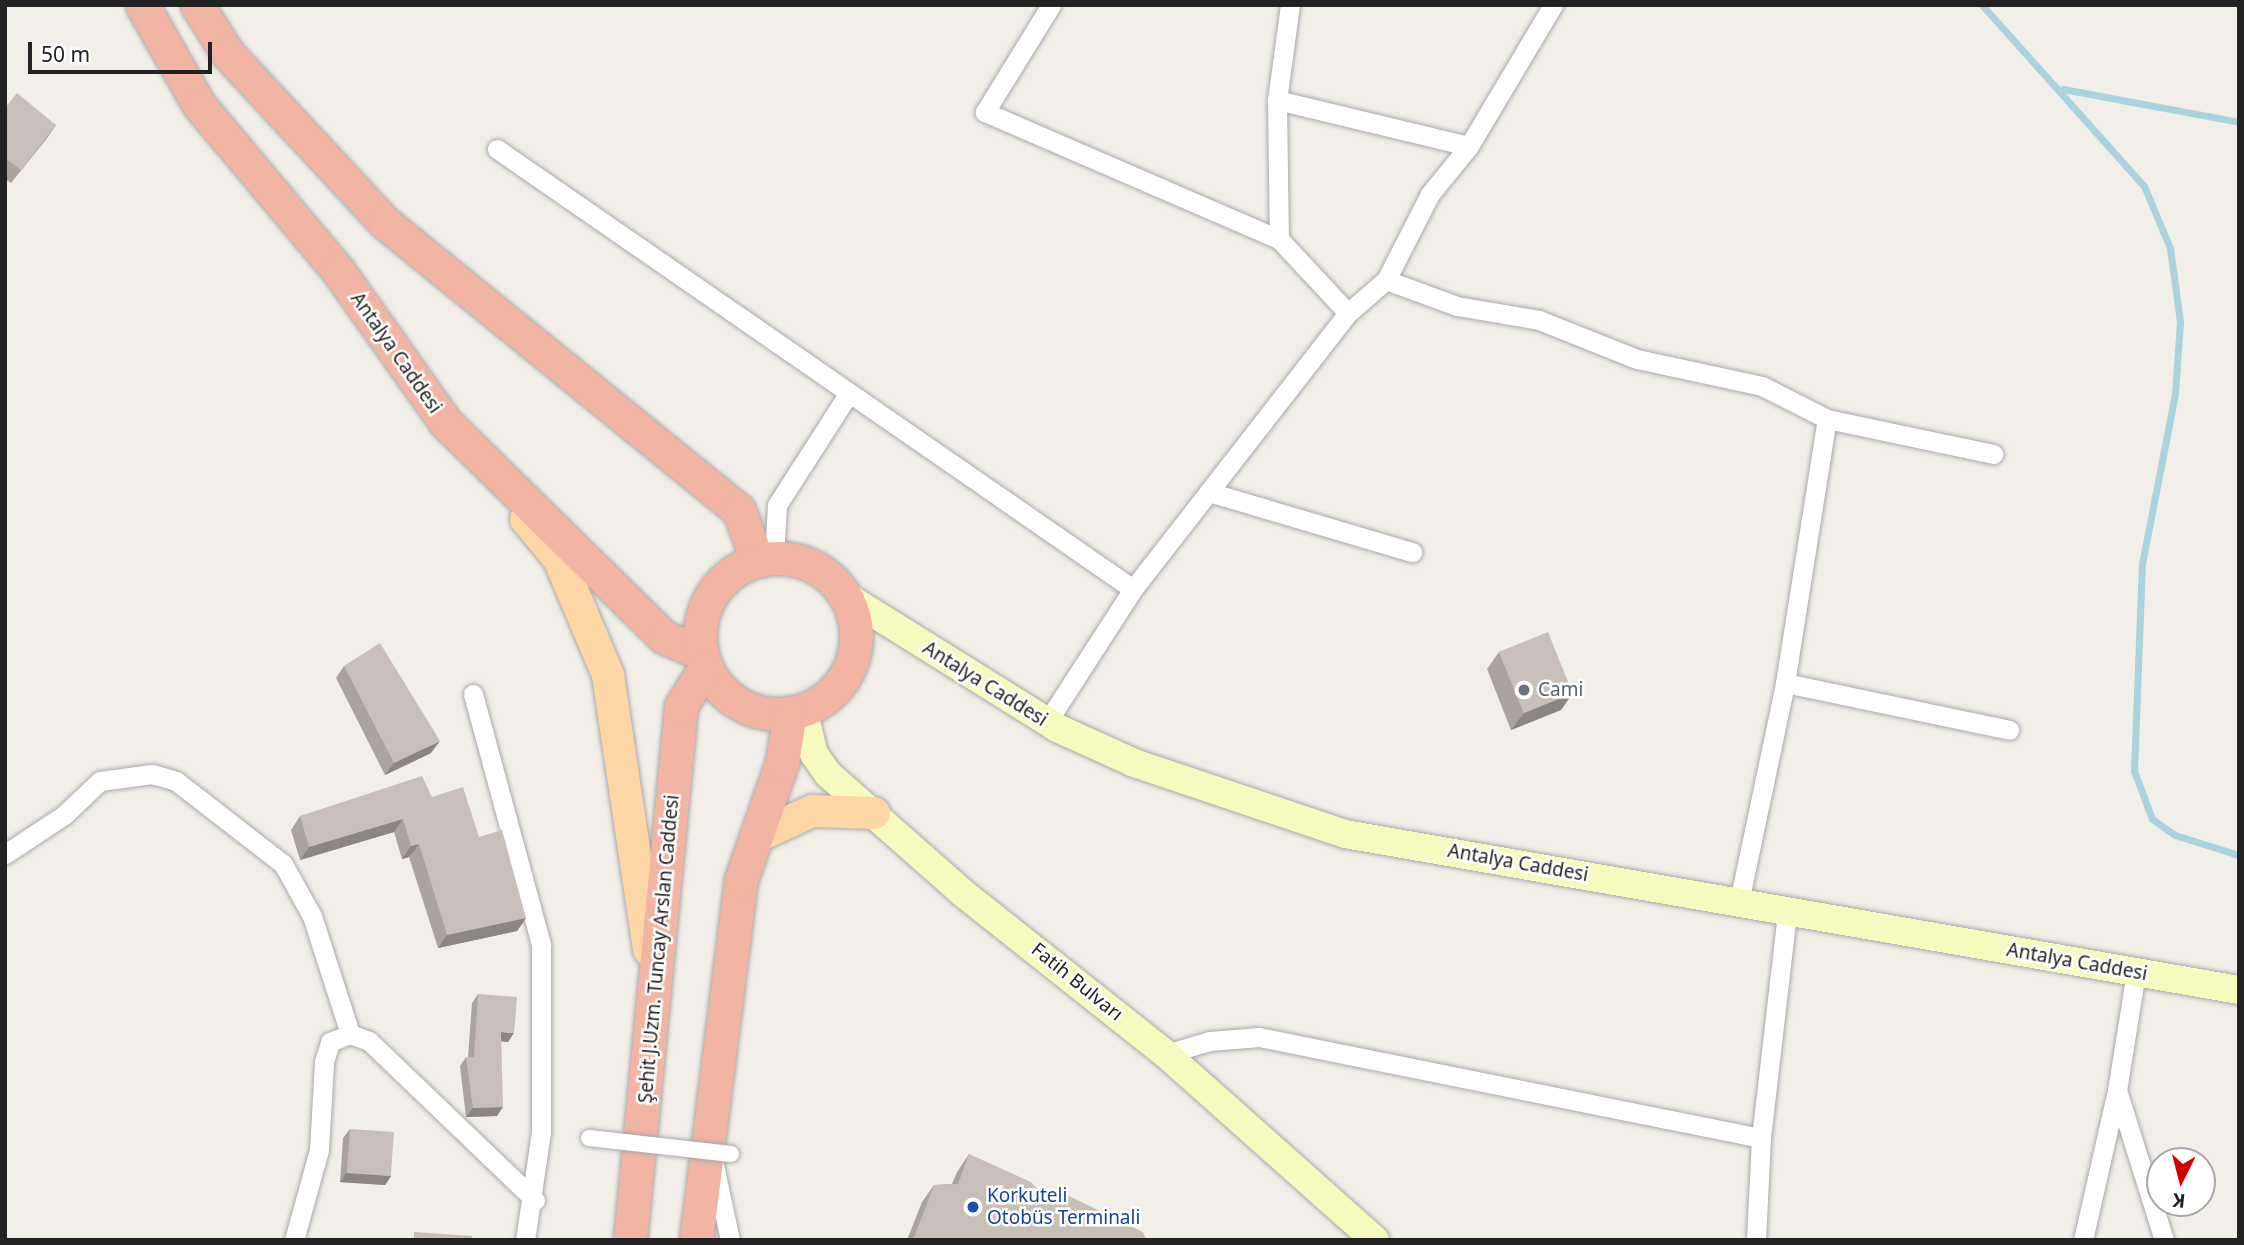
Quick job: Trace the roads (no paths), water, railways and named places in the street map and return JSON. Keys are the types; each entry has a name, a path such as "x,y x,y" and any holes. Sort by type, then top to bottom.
{"highway":[{"name":"Antalya Caddesi","path":"142,5 199,105 339,272 449,426 664,637 704,660"},
{"path":"197,5 228,54 384,222 739,510 766,559"},
{"path":"766,559 820,569 846,596 857,632 850,669 825,699 797,712 740,704 704,660 707,601 733,571 766,559"},
{"name":"Şehit J.Uzm. Tuncay Arslan Caddesi","path":"630,1240 681,706 704,660"},
{"path":"696,1240 720,1145 741,880 797,712"}],"main road":[{"path":"449,426 559,559 608,675 639,854 654,996"},
{"name":"Antalya Caddesi","path":"846,596 1047,722 1134,763 1345,834 1739,902 1787,914 2239,990"},
{"name":"Fatih Bulvarı","path":"797,712 814,754 874,813 964,894 1166,1054 1375,1240"},
{"path":"756,837 812,811 874,813"}],"street":[{"path":"1051,5 985,111 1279,239 1348,313"},
{"path":"1279,239 1277,100 1290,5"},
{"path":"1047,722 1133,589 1348,313 1386,280 1430,194 1469,146 1553,5"},
{"path":"1277,100 1469,146"},
{"path":"497,149 1133,589"},
{"path":"1386,280 1457,306 1539,320 1625,355 1762,386 1827,419 1993,454"},
{"path":"766,559 778,505 849,393"},
{"path":"1739,902 1785,684 1827,419"},
{"path":"1209,492 1412,552"},
{"path":"1785,684 2008,730"},
{"path":"473,694 541,945 541,1132 535,1200 525,1240"},
{"path":"5,854 64,815 100,781 152,774 176,781 284,864 312,916 350,1034"},
{"path":"1756,1240 1761,1138 1787,914"},
{"path":"2083,1240 2117,1090 2136,972"},
{"path":"294,1240 319,1150 324,1062 330,1042 350,1034 369,1041 535,1200"},
{"path":"1166,1054 1210,1041 1259,1037 1761,1138"},
{"path":"2117,1090 2164,1240"},
{"path":"589,1138 720,1145 730,1240"}],"waterway":[{"path":"1982,5 2144,186 2170,248 2180,322 2175,394 2142,563 2134,771 2152,819 2175,835 2239,855"},
{"path":"2063,89 2239,122"}],"place":[{"name":"Cami","path":"1524,690"},
{"name":"Korkuteli Otobüs Terminali","path":"973,1207"}]}
